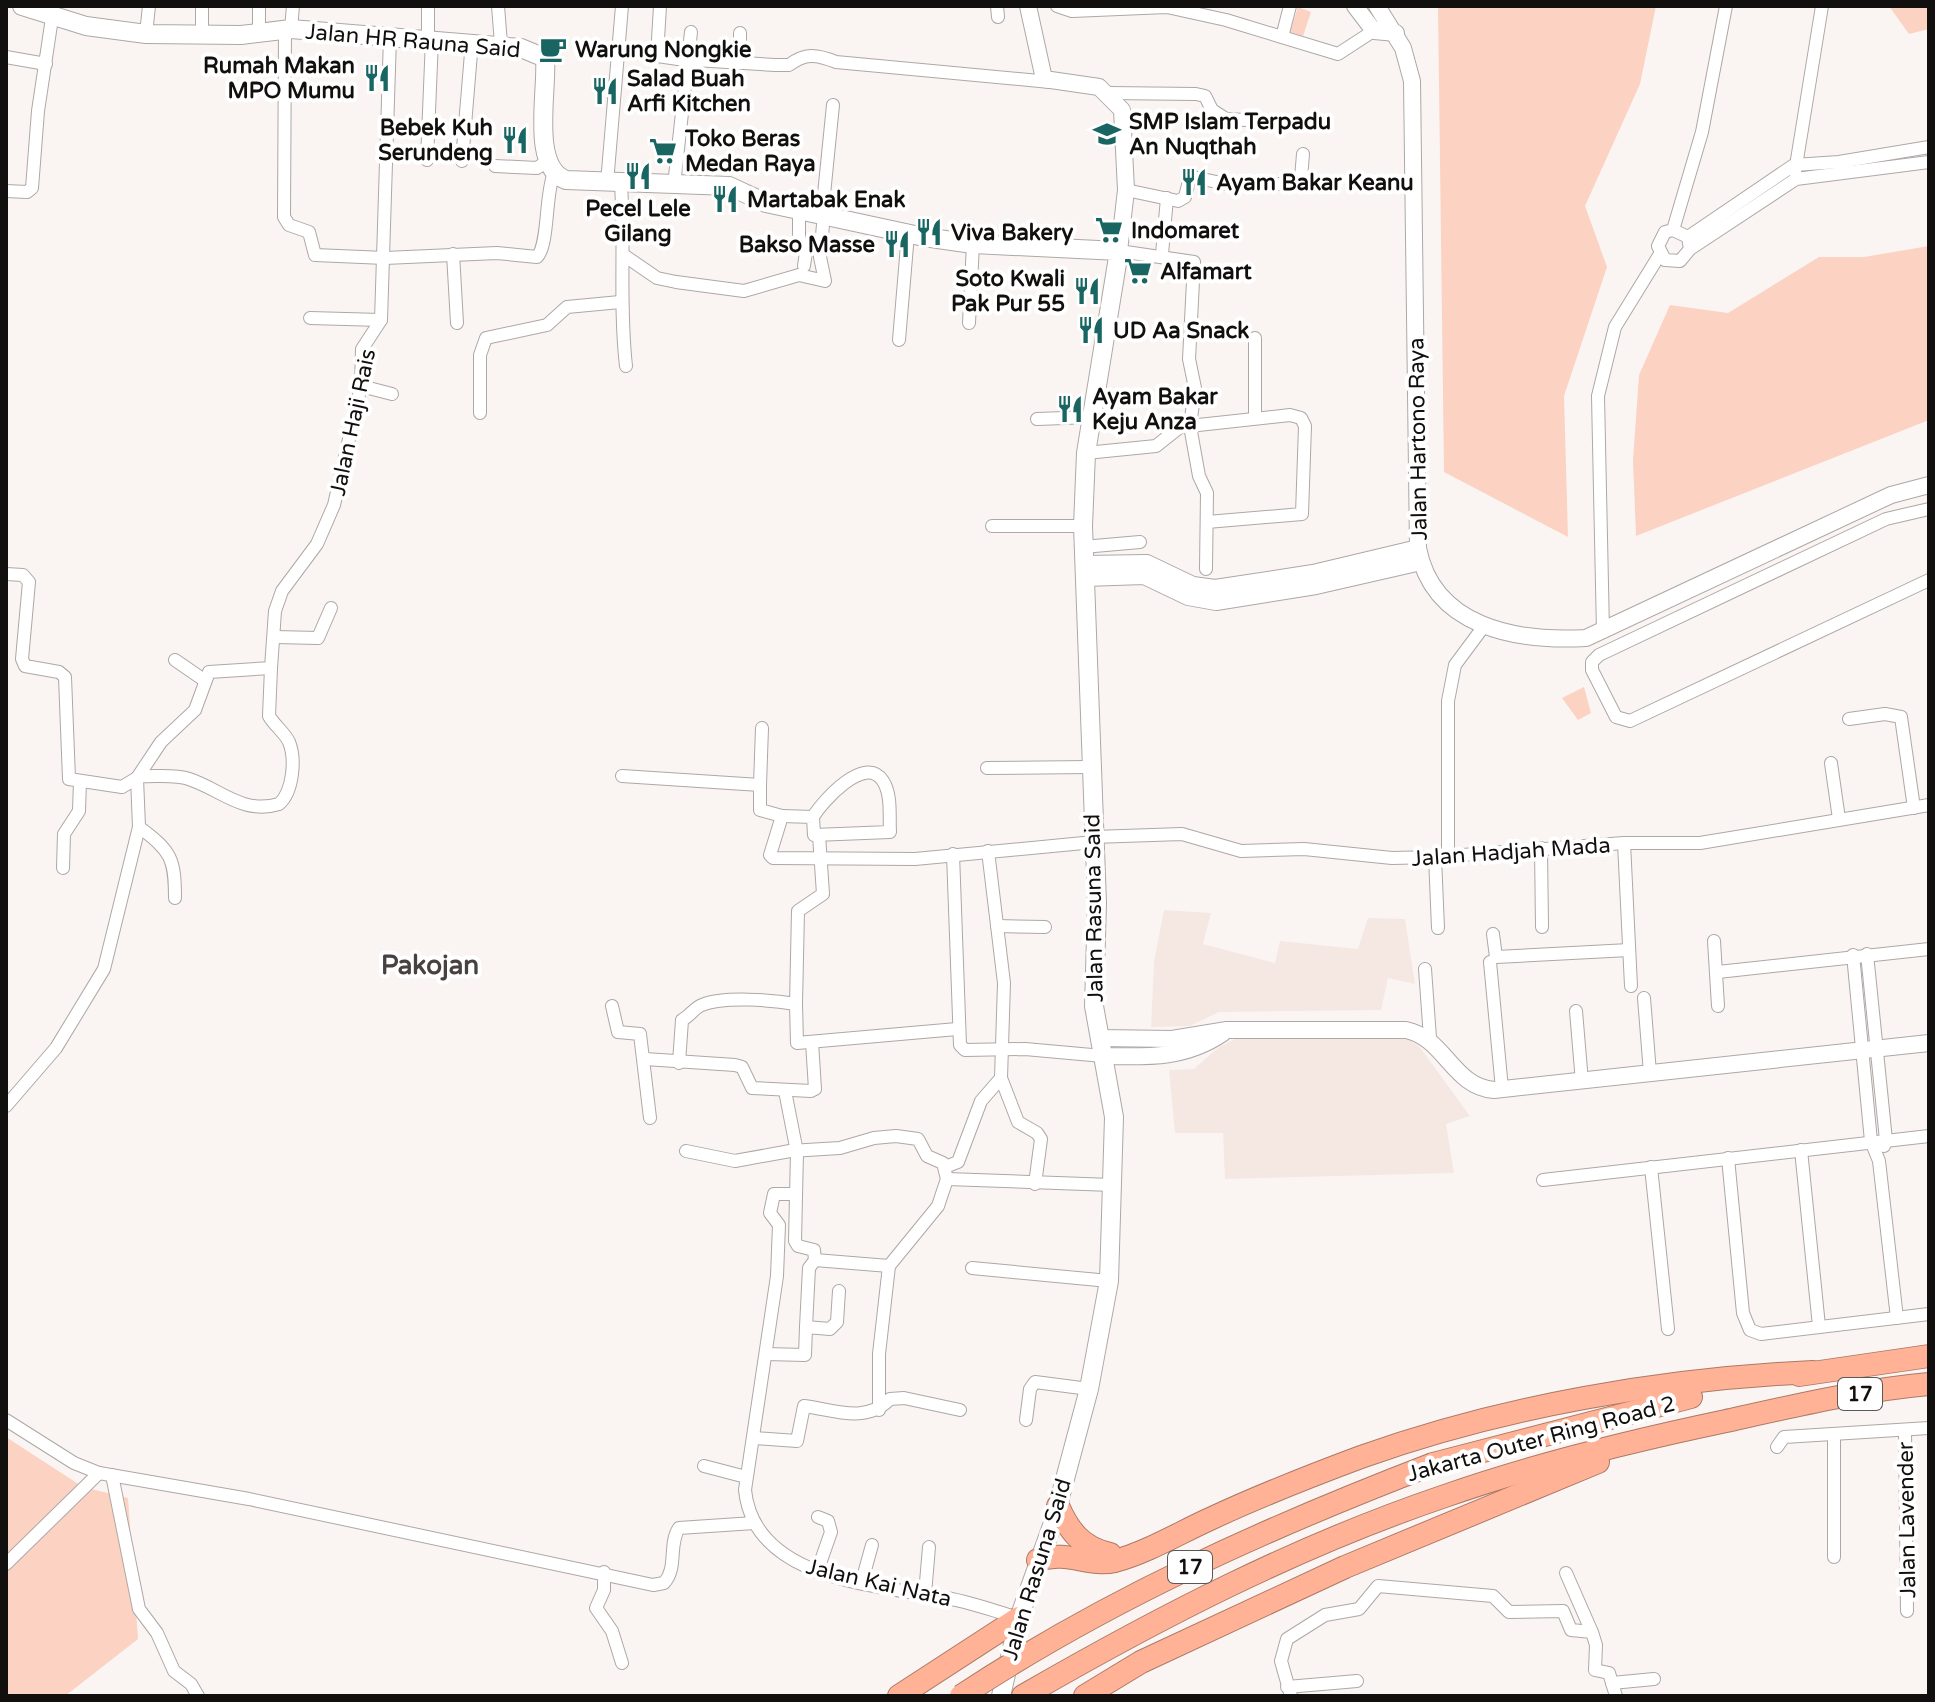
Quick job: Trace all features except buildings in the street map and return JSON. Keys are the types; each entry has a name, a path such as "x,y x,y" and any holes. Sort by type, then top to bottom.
{"highway":[{"name":"Jakarta Outer Ring Road 2","path":"961,1696 1110,1608 1224,1550 1327,1504 1433,1464 1653,1405 1813,1372 1929,1356"},
{"path":"1038,1560 1060,1555 1103,1562 1132,1555 1256,1498 1364,1457 1440,1433 1562,1404 1703,1381 1813,1372"},
{"name":"Jakarta Outer Ring Road 2","path":"1023,1696 1123,1639 1236,1582 1443,1496 1533,1467 1669,1433 1792,1407 1929,1384"},
{"path":"1085,1696 1141,1662 1345,1567 1669,1433"},
{"path":"1058,1506 1071,1532 1084,1544 1113,1555 1132,1555"},
{"path":"899,1696 1019,1618"},
{"path":"963,1652 991,1649 1001,1656 1005,1669"}],"main road":[{"name":"Jalan HR Rauna Said","path":"22,6 52,18 86,26 146,34 202,35 288,30 472,41 536,52 545,58 550,167"},
{"path":"550,167 566,180 729,186 766,203 908,234 973,244 1119,251"},
{"name":"Jalan Rasuna Said","path":"1001,1696 1019,1618 1058,1506 1089,1389 1109,1281 1114,1117 1094,1006 1097,920 1083,526 1086,453 1119,251"}],"street":[{"path":"146,34 149,6"},
{"path":"202,6 202,35"},
{"path":"259,6 259,33"},
{"path":"293,6 288,30 283,196 287,222 309,232 315,255 385,258 453,254 539,255 550,167 495,166"},
{"path":"427,160 428,6"},
{"path":"498,6 501,44"},
{"path":"622,6 616,54 614,184 625,256 620,302 626,366"},
{"path":"657,56 660,6"},
{"path":"1028,6 1041,74 1050,82"},
{"path":"1057,6 1072,11 1107,7 1168,7 1226,20 1338,54 1386,28"},
{"path":"1226,20 1230,6"},
{"path":"1282,37 1290,6"},
{"name":"Jalan Hartono Raya","path":"1355,6 1386,28"},
{"name":"Jalan Hartono Raya","path":"1377,6 1386,28 1409,64 1413,98 1419,555 1425,578 1440,597 1484,626 1563,640 1586,638 1891,495 1929,485"},
{"path":"1603,632 1598,396 1615,327 1660,254 1660,238 1673,230 1702,132 1726,6"},
{"path":"1796,179 1794,165 1822,6"},
{"path":"6,191 27,192 32,188 52,18"},
{"path":"674,185 691,32"},
{"path":"740,33 740,63"},
{"name":"Jalan Haji Rais","path":"138,777 188,778 242,804 279,804 290,786 289,741 269,716 275,637 273,623 282,591 317,544 328,521 361,386 362,349 381,320 390,37"},
{"path":"462,161 472,41"},
{"path":"616,54 789,65 796,57 811,55 839,62 1099,87 1109,93 1122,110 1126,190 1119,251 1162,254 1194,262 1189,359 1195,388 1190,426 1199,476 1207,493 1206,569"},
{"path":"6,57 46,64"},
{"path":"1109,93 1196,94 1205,96 1212,110 1226,119 1310,123"},
{"path":"625,256 657,278 744,291 799,275 825,281 820,257 833,105"},
{"path":"1660,254 1672,263 1680,261 1689,243 1794,165 1839,162 1929,147"},
{"path":"1126,190 1182,200 1193,177 1226,184 1293,184 1301,178 1303,154"},
{"path":"1689,243 1796,179 1929,162"},
{"path":"1162,254 1167,198"},
{"path":"799,209 799,241 807,245 804,266"},
{"path":"1673,230 1689,243"},
{"path":"899,340 908,234"},
{"path":"969,323 973,244"},
{"path":"453,254 457,323"},
{"path":"480,413 480,355 486,338 547,325 567,307 620,302"},
{"path":"310,318 381,320"},
{"path":"1255,338 1255,418"},
{"path":"361,386 392,394"},
{"path":"1086,453 1156,446 1170,432 1190,426 1290,415 1303,420 1305,470 1302,514 1207,522"},
{"path":"1037,419 1092,417"},
{"path":"1929,509 1886,519 1599,655 1592,662 1592,670 1616,717 1630,721 1929,580"},
{"path":"992,526 1083,526"},
{"path":"1084,563 1140,542"},
{"path":"1084,563 1147,563 1193,585 1215,588 1419,555"},
{"path":"6,574 23,575 29,582 22,659 25,666 59,672 65,677 69,779 122,787 138,777 161,742 195,710 204,680 211,670 271,668"},
{"path":"275,637 318,638 331,608"},
{"path":"1438,928 1448,701 1455,665 1484,626"},
{"path":"175,660 204,680"},
{"path":"1849,719 1885,714 1901,717 1914,808"},
{"path":"762,728 760,810 782,816 813,817"},
{"path":"1831,763 1839,819"},
{"path":"987,768 1090,767"},
{"path":"861,775 878,776 883,781 889,799 890,832 812,834 813,817 841,783 861,775"},
{"path":"622,776 760,785"},
{"path":"6,1106 56,1048 104,969 139,827 138,777"},
{"path":"63,868 64,834 79,811 80,781"},
{"name":"Jalan Hadjah Mada","path":"782,816 771,857 915,859 1182,834 1241,851 1304,849 1392,858 1624,843 1700,843 1929,805"},
{"path":"139,827 169,852 175,898"},
{"path":"819,835 823,894 798,911 795,1041 957,1029"},
{"path":"1624,843 1631,986"},
{"path":"1541,848 1542,927"},
{"path":"988,851 1004,983 1001,1078 1018,1122 1041,1139 1035,1184"},
{"path":"953,854 960,999 957,1029 958,1041 965,1050 1102,1047 1190,1052 1227,1030 1406,1030 1430,1038 1468,1083 1480,1089 1502,1089 1929,1043"},
{"path":"997,926 1045,927"},
{"path":"1493,934 1496,957 1629,950"},
{"path":"1714,941 1718,1006"},
{"path":"1718,972 1929,949"},
{"path":"1867,954 1871,1141 1879,1161 1897,1318"},
{"path":"1853,955 1886,1140 1879,1161"},
{"path":"1490,962 1502,1089"},
{"path":"1425,969 1430,1038"},
{"path":"1644,998 1650,1073"},
{"path":"679,1063 682,1020 697,1007 714,1002 753,1000 796,1004"},
{"path":"612,1006 618,1032 640,1034 650,1118"},
{"path":"1576,1011 1582,1082"},
{"path":"645,1059 735,1065 742,1067 752,1088 785,1091 815,1089 812,1042"},
{"path":"879,1410 879,1354 889,1266 938,1206 946,1173 958,1162 981,1101 1001,1078"},
{"path":"785,1091 797,1152 795,1243 812,1249 815,1260"},
{"path":"1543,1180 1929,1136"},
{"path":"686,1151 735,1161 840,1148 874,1138 914,1137 927,1156 946,1173 1035,1184 1112,1185"},
{"path":"1801,1150 1819,1326"},
{"path":"1728,1158 1747,1325 1761,1334 1929,1314"},
{"path":"1651,1167 1668,1329"},
{"path":"6,1420 74,1463 106,1474 249,1499 440,1542 659,1585 670,1576 675,1534 679,1528 754,1523 746,1500 746,1477 755,1438 779,1246 779,1225 770,1213 770,1205 774,1194 796,1194"},
{"path":"815,1260 889,1266"},
{"path":"766,1354 805,1355 809,1268 815,1260"},
{"path":"972,1268 1109,1281"},
{"path":"806,1327 830,1329 835,1326 839,1291"},
{"path":"1026,1420 1030,1389 1035,1382 1089,1389"},
{"path":"755,1438 797,1441 804,1406 847,1415 879,1410 890,1399 904,1398 960,1410"},
{"path":"1777,1447 1784,1437 1929,1428"},
{"name":"Jalan Lavender","path":"1905,1430 1907,1611"},
{"path":"1834,1434 1834,1557"},
{"path":"704,1466 746,1477"},
{"path":"6,1564 106,1474"},
{"path":"106,1474 139,1609 157,1633 174,1671 191,1684 198,1696"},
{"path":"817,1572 831,1532 828,1521 818,1517"},
{"name":"Jalan Kai Nata","path":"754,1523 770,1545 793,1562 817,1572 925,1594 1019,1618"},
{"path":"862,1581 872,1545"},
{"path":"925,1594 929,1547"},
{"path":"604,1572 604,1590 596,1608 612,1631 622,1663"},
{"path":"1566,1573 1596,1645 1594,1668 1609,1673 1614,1690 1654,1679"},
{"path":"1357,1681 1289,1691 1281,1654 1293,1633 1325,1615 1359,1609 1378,1586 1493,1596 1509,1612 1559,1609 1567,1615 1571,1630 1591,1630"}],"shaded area":[{"path":"1438,6 1656,6 1640,84 1585,206 1607,267 1564,396 1568,537 1444,472"},
{"path":"1889,6 1929,6 1929,29 1909,34"},
{"path":"1298,7 1311,12 1303,36 1290,32"},
{"path":"1929,246 1929,420 1636,536 1633,460 1639,375 1670,305 1728,313 1819,257 1864,257"},
{"path":"1584,687 1591,713 1578,720 1562,698"},
{"path":"1164,910 1211,913 1203,944 1275,963 1280,941 1358,949 1368,918 1405,919 1415,984 1388,978 1381,1010 1219,1012 1190,1026 1151,1027 1154,961"},
{"path":"1235,1039 1407,1039 1419,1046 1470,1116 1446,1124 1454,1173 1225,1179 1223,1133 1175,1133 1169,1070 1194,1069 1219,1047"},
{"path":"6,1437 83,1487 128,1498 138,1639 65,1696 6,1696"}],"place":[{"name":"Warung Nongkie","path":"553,49"},
{"name":"Rumah Makan MPO Mumu","path":"377,78"},
{"name":"Salad Buah Arfi Kitchen","path":"605,91"},
{"name":"SMP Islam Terpadu An Nuqthah","path":"1107,134"},
{"name":"Bebek Kuh Serundeng","path":"515,140"},
{"name":"Toko Beras Medan Raya","path":"663,151"},
{"name":"Pecel Lele Gilang","path":"638,176"},
{"name":"Ayam Bakar Keanu","path":"1194,182"},
{"name":"Martabak Enak","path":"725,199"},
{"name":"Indomaret","path":"1109,230"},
{"name":"Viva Bakery","path":"929,232"},
{"name":"Bakso Masse","path":"897,244"},
{"name":"Alfamart","path":"1138,271"},
{"name":"Soto Kwali Pak Pur 55","path":"1087,291"},
{"name":"UD Aa Snack","path":"1091,330"},
{"name":"Ayam Bakar Keju Anza","path":"1070,409"}],"district":[{"name":"Pakojan","path":"430,965"}]}
